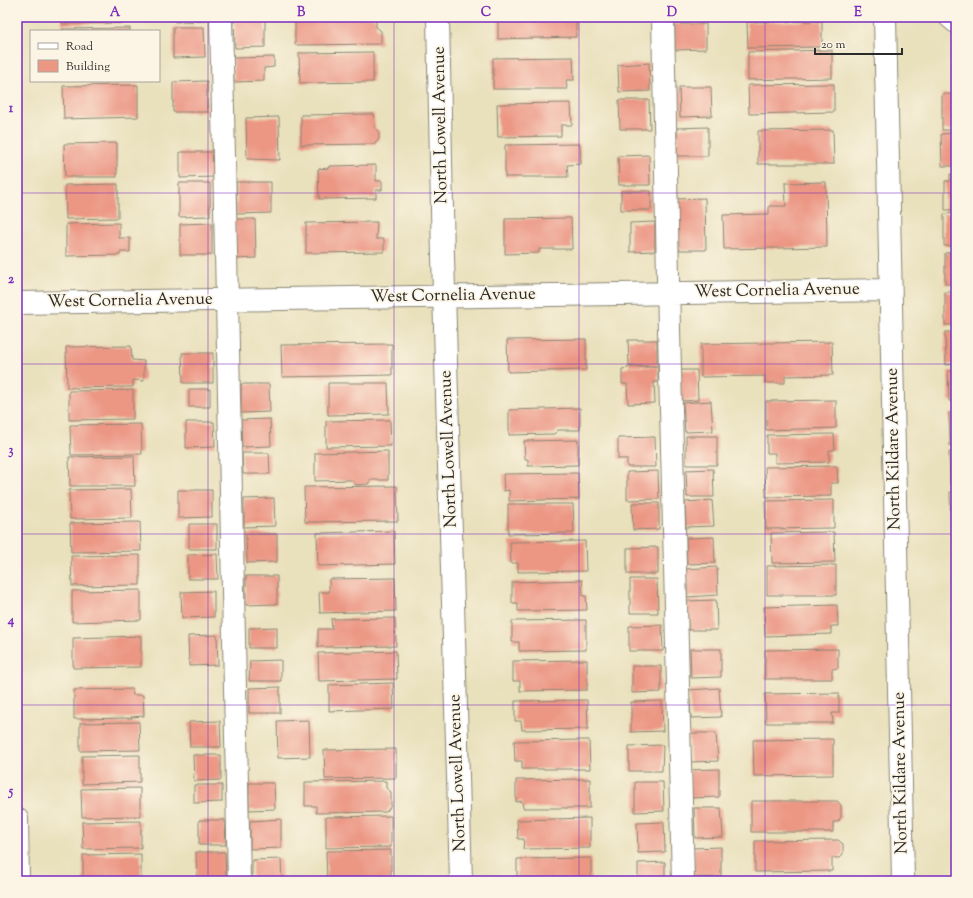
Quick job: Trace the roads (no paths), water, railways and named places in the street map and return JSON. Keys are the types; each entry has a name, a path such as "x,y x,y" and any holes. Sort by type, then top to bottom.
{"street":[{"path":"221,17 239,881"},
{"name":"North Lowell Avenue","path":"438,17 444,296 461,881"},
{"path":"663,17 668,293 683,881"},
{"name":"North Kildare Avenue","path":"885,17 903,881"},
{"path":"950,17 956,22"},
{"name":"West Cornelia Avenue","path":"17,303 890,290"},
{"path":"17,819 18,881"}]}
